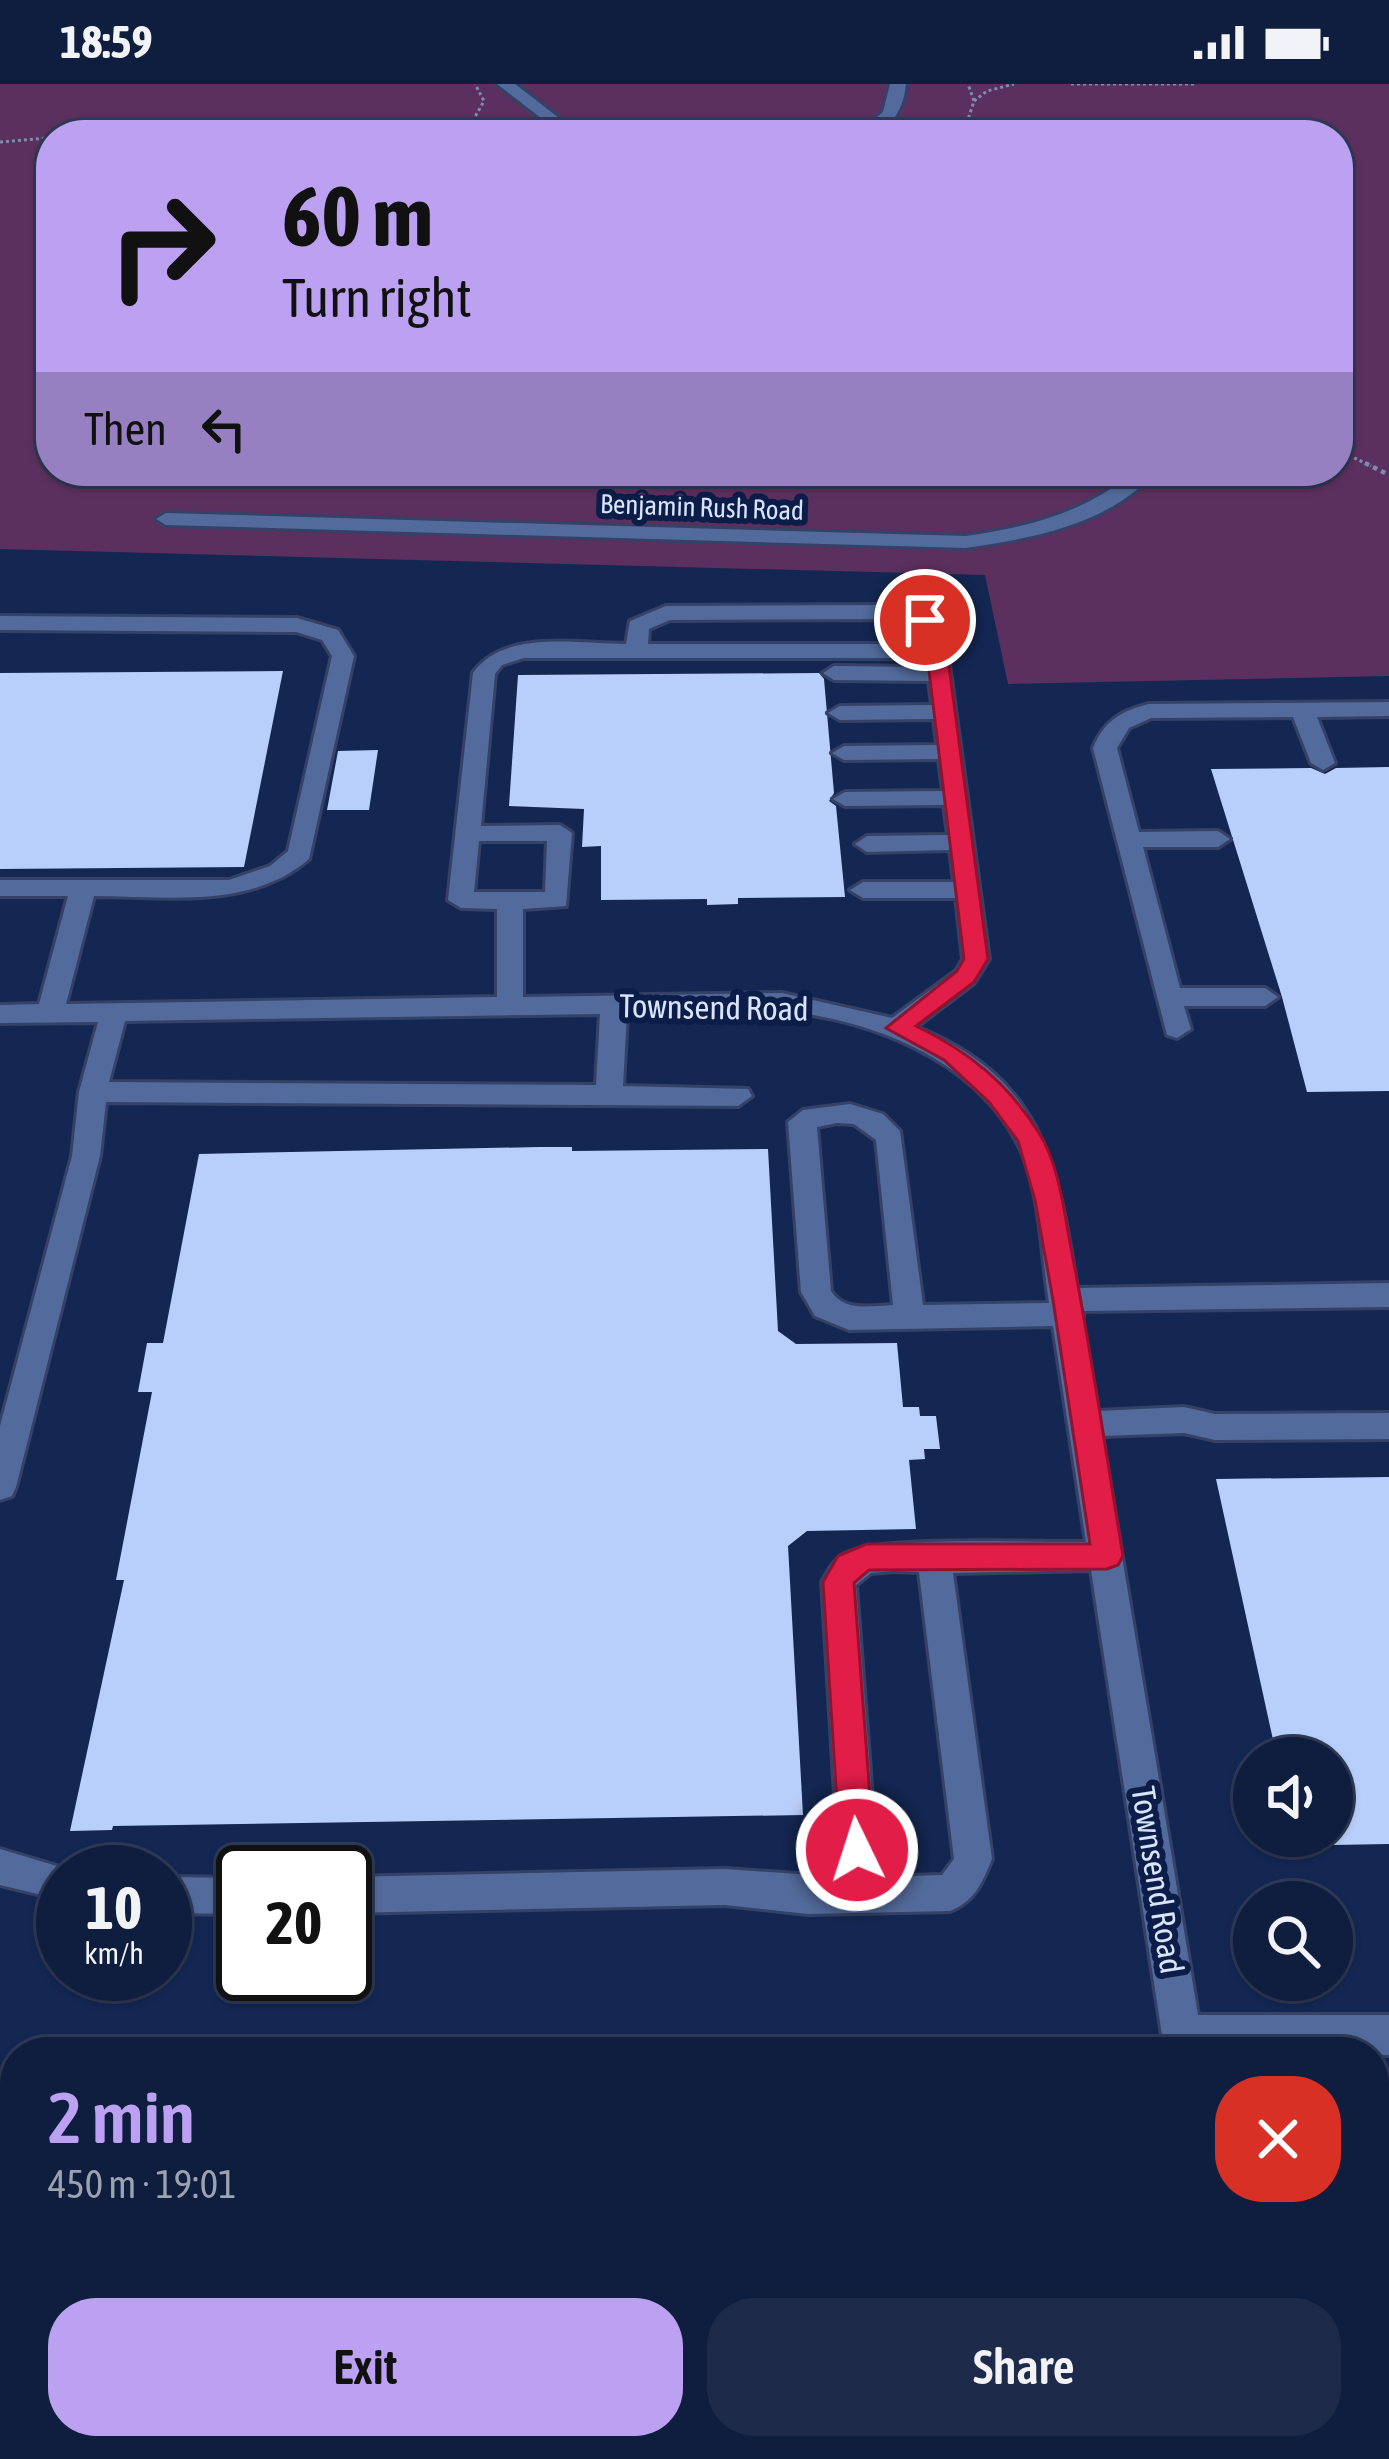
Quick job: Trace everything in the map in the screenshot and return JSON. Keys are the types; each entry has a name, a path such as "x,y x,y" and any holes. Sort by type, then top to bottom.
{"street":[{"path":"505,84 552,120"},
{"path":"886,120 898,101 898,84"},
{"name":"Benjamin Rush Road","path":"166,519 966,542 1010,536 1087,514 1131,486"},
{"path":"637,651 638,626 666,614 902,612 925,620 934,629 976,959 965,976 898,1028"},
{"path":"0,623 297,625 330,635 343,656 300,854 279,872 231,889 0,888"},
{"path":"468,834 560,833 557,900 461,900 484,673 494,660 522,651 637,651 939,662"},
{"path":"834,673 939,662"},
{"path":"1177,1028 1105,748 1110,731 1126,718 1149,711 1389,709"},
{"path":"1302,710 1323,763"},
{"path":"840,713 945,712"},
{"path":"844,753 950,752"},
{"path":"845,799 956,798"},
{"path":"1129,840 1218,838"},
{"path":"867,844 961,842"},
{"path":"50,1013 83,888"},
{"path":"863,890 967,890"},
{"path":"510,901 510,1006"},
{"path":"1169,998 1265,997"},
{"name":"Townsend Road","path":"0,1014 782,1002 860,1014 953,1054 998,1096 1030,1139 1048,1200 1179,2037"},
{"path":"609,1095 614,1005"},
{"path":"0,1487 86,1156 93,1092 113,1012"},
{"path":"93,1092 738,1096"},
{"path":"909,1317 890,1138 881,1124 862,1115 817,1114 802,1123 816,1292 826,1308 849,1318 909,1317 1068,1307 1389,1295"},
{"path":"1086,1424 1184,1420 1215,1427 1351,1418 1389,1410"},
{"path":"1351,1418 1389,1426"},
{"path":"860,1895 839,1582 849,1565 866,1557 1107,1556"},
{"path":"372,1894 725,1887 808,1896 950,1893 964,1880 973,1859 934,1559"},
{"path":"0,1867 36,1876"},
{"path":"1343,2037 1389,2035"}],"path":[{"path":"472,120 484,100 475,84"},
{"path":"968,84 974,101"},
{"path":"968,120 974,101 986,91 1014,84"},
{"path":"1071,84 1196,84"},
{"path":"0,142 36,138"},
{"path":"1353,457 1389,475"}],"shaded area":[{"path":"0,84 1389,84 1389,676 1008,684 985,575 0,549"}],"building":[{"path":"283,671 244,867 0,869 0,673"},
{"path":"819,673 824,679 834,793 829,801 836,806 845,897 738,898 738,904 707,905 707,899 601,900 601,846 582,847 584,809 509,806 518,675"},
{"path":"378,750 369,810 327,810 338,751"},
{"path":"1389,767 1389,1091 1307,1092 1211,769 1311,768 1325,774 1336,768"},
{"path":"572,1147 572,1151 768,1149 778,1331 796,1344 897,1343 903,1407 919,1407 920,1416 936,1416 940,1449 924,1449 925,1459 909,1460 916,1529 807,1531 788,1546 803,1815 113,1826 112,1830 70,1831 124,1580 116,1580 152,1392 138,1392 147,1343 163,1343 199,1154"},
{"path":"1389,1477 1389,1844 1353,1845 1353,1737 1272,1737 1216,1479"}],"route":[{"path":"857,1850 839,1582 849,1565 866,1557 1107,1556 1067,1300 1048,1200 1030,1139 998,1096 953,1054 898,1028 965,976 976,959 934,629 925,620"}]}
